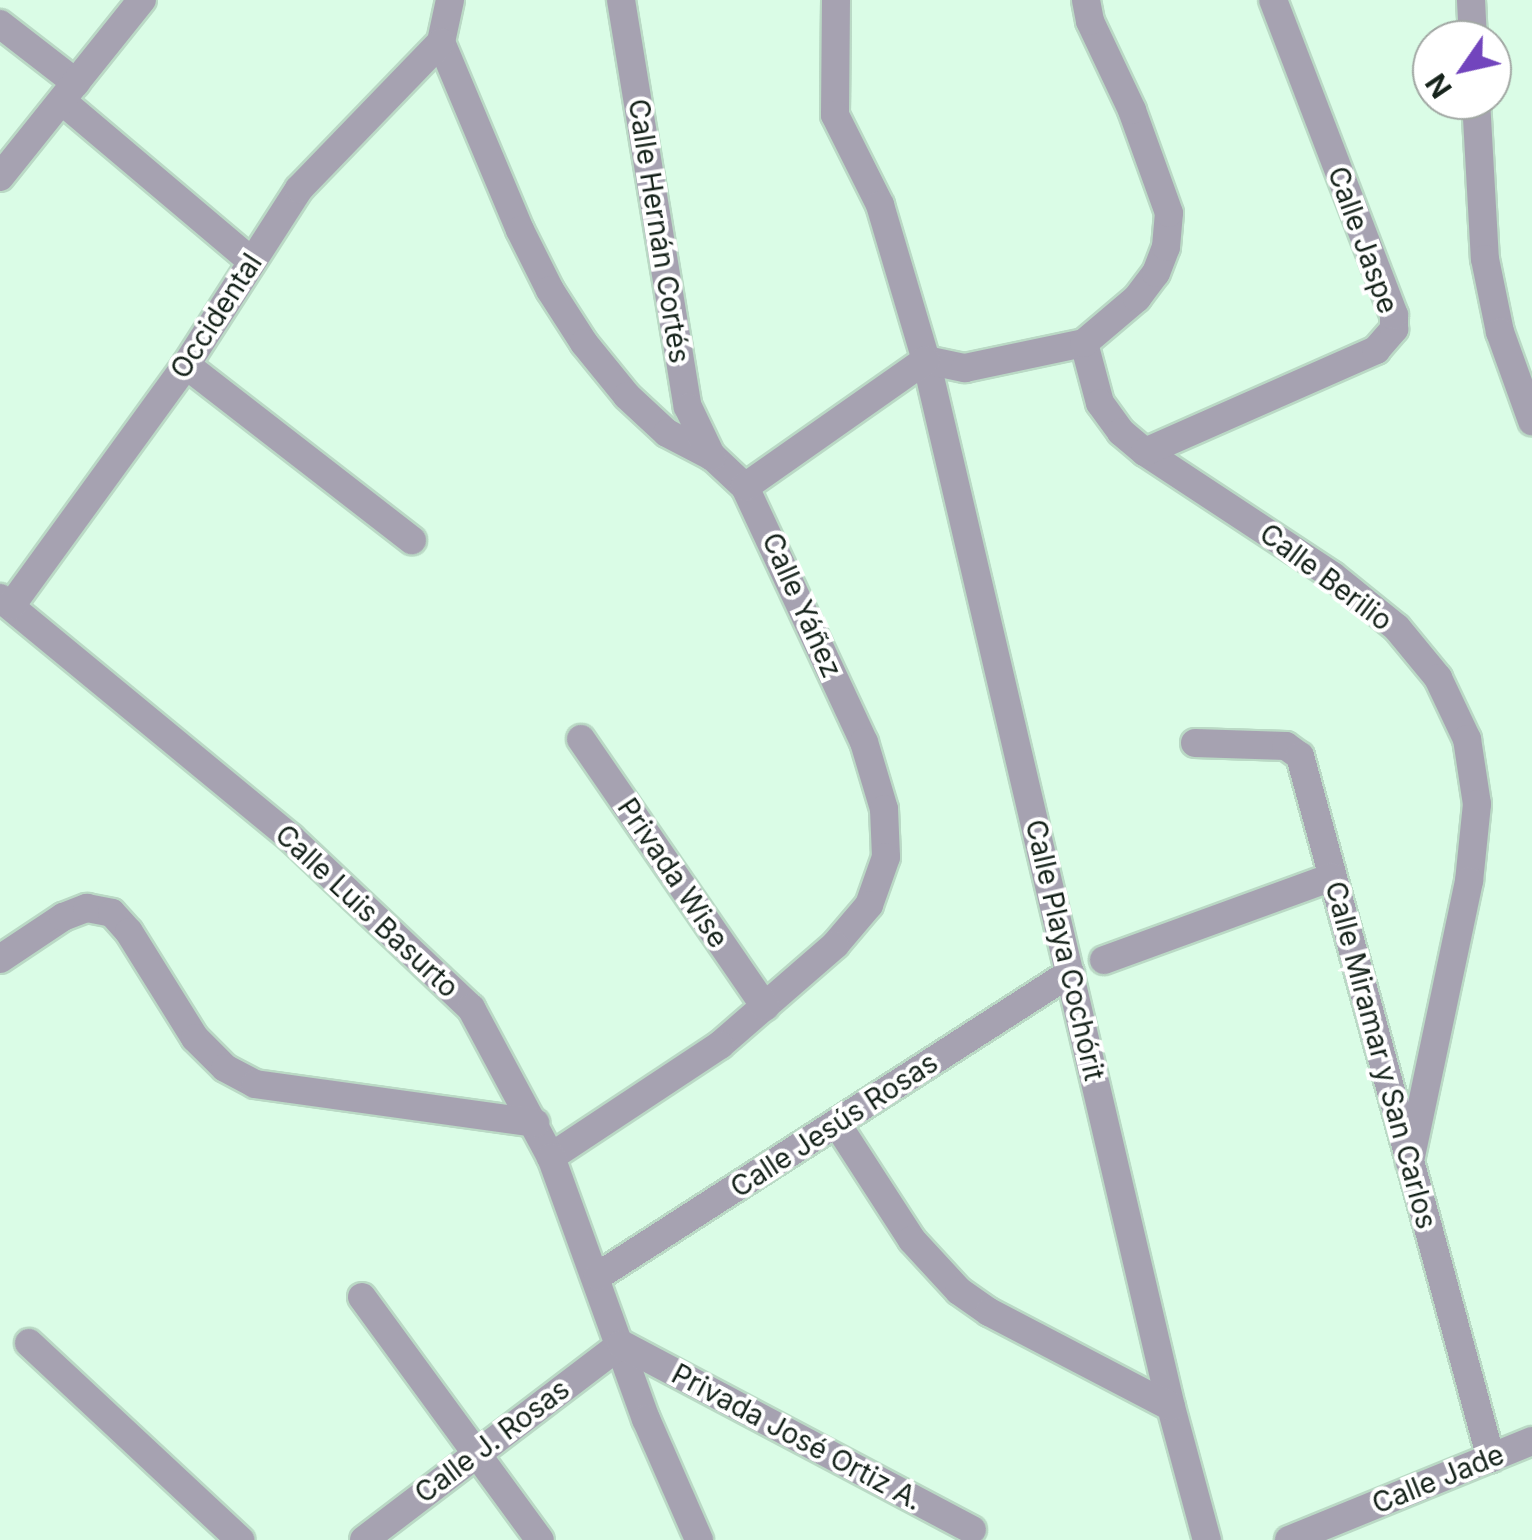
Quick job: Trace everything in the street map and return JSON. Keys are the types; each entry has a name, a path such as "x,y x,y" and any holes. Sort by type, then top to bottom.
{"street":[{"path":"0,177 142,0"},
{"path":"441,42 450,0"},
{"name":"Calle Hernán Cortés","path":"622,0 688,407 712,457"},
{"name":"Calle Playa Cochórit","path":"836,0 835,115 880,206 926,360 1170,1407 1207,1540"},
{"path":"745,487 926,360 965,368 1084,343 1138,298 1156,273 1166,246 1169,213 1132,110 1090,21 1086,0"},
{"name":"Calle Jaspe","path":"1145,452 1376,350 1394,329 1394,315 1273,0"},
{"path":"0,24 251,261"},
{"name":"Occidental","path":"6,602 186,365 299,189 441,42"},
{"name":"Calle Yáñez","path":"441,42 520,230 584,344 627,396 666,433 712,457 745,487 864,742 884,809 886,857 870,905 835,945 765,1008 677,1075 551,1157"},
{"path":"1477,120 1485,259 1500,332 1532,420"},
{"name":"Calle Berilio","path":"1084,343 1100,404 1122,432 1145,452 1333,576 1396,628 1438,678 1467,739 1476,804 1470,881 1410,1162"},
{"path":"186,365 412,540"},
{"name":"Calle Luis Basurto","path":"6,602 290,838 440,974 471,1008 551,1157 598,1276 646,1420 699,1540"},
{"name":"Privada Wise","path":"581,739 765,1008"},
{"name":"Calle Miramar y San Carlos","path":"1195,743 1294,748 1491,1458"},
{"path":"1104,960 1332,877"},
{"path":"0,959 63,917 87,908 112,913 129,932 195,1038 224,1068 255,1084 535,1124"},
{"name":"Calle Jesús Rosas","path":"598,1276 1070,973"},
{"path":"837,1124 912,1240 959,1291 989,1312 1170,1407"},
{"path":"362,1297 540,1540"},
{"path":"29,1344 240,1540"},
{"name":"Calle J. Rosas","path":"364,1540 477,1449 620,1344"},
{"name":"Privada José Ortiz A.","path":"620,1344 972,1530"},
{"name":"Calle Jade","path":"1288,1540 1532,1440"}]}
